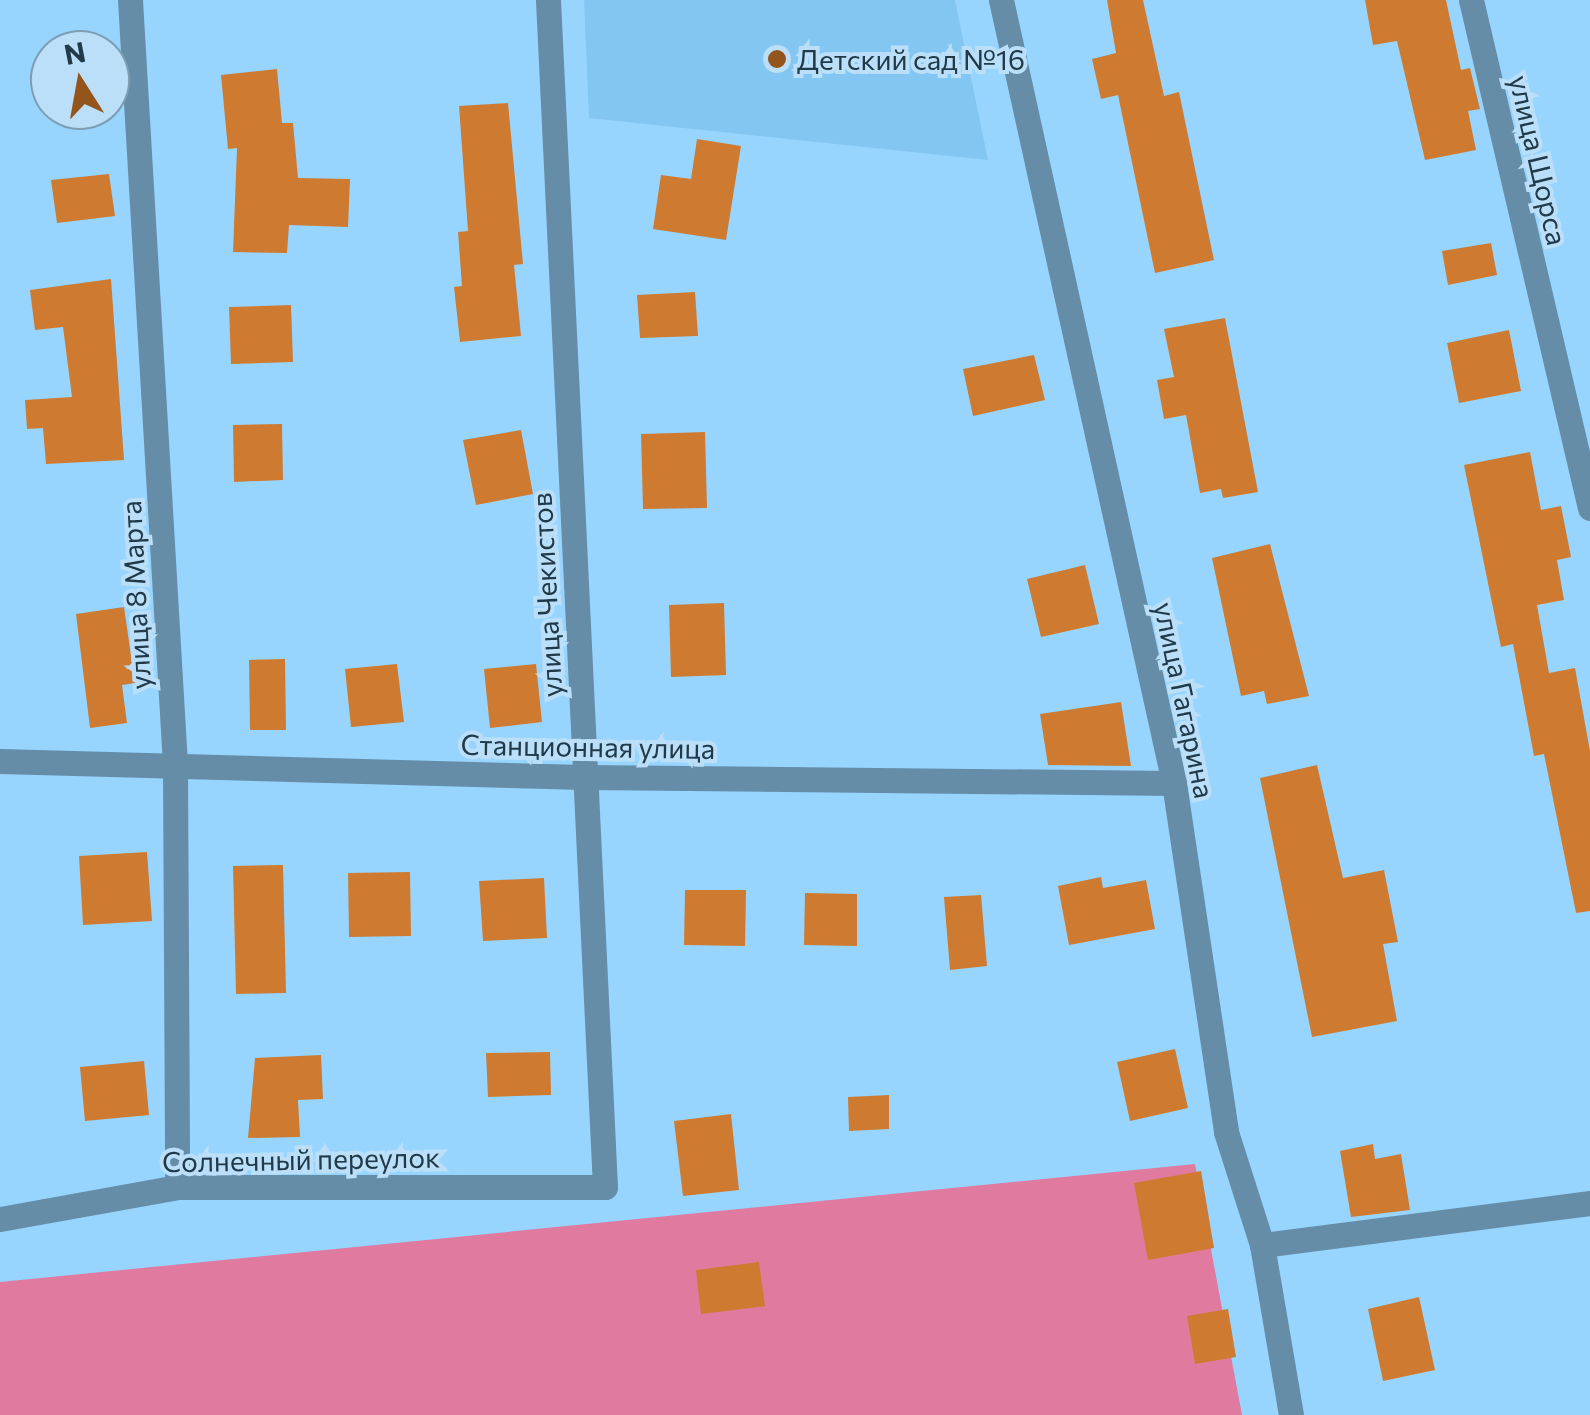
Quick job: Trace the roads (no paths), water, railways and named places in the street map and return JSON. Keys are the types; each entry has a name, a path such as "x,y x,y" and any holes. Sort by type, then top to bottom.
{"street":[{"name":"улица 8 Марта","path":"130,0 176,765 177,1186"},
{"name":"улица Чекистов","path":"548,0 605,1187"},
{"name":"улица Гагарина","path":"1002,0 1174,783 1226,1132 1262,1245 1291,1415"},
{"name":"улица Щорса","path":"1471,0 1590,508"},
{"name":"Станционная улица","path":"0,761 584,777 1174,783"},
{"name":"Солнечный переулок","path":"0,1219 177,1186 605,1187"},
{"path":"1262,1245 1590,1203"}],"place":[{"name":"Детский сад №16","path":"777,59"}]}
